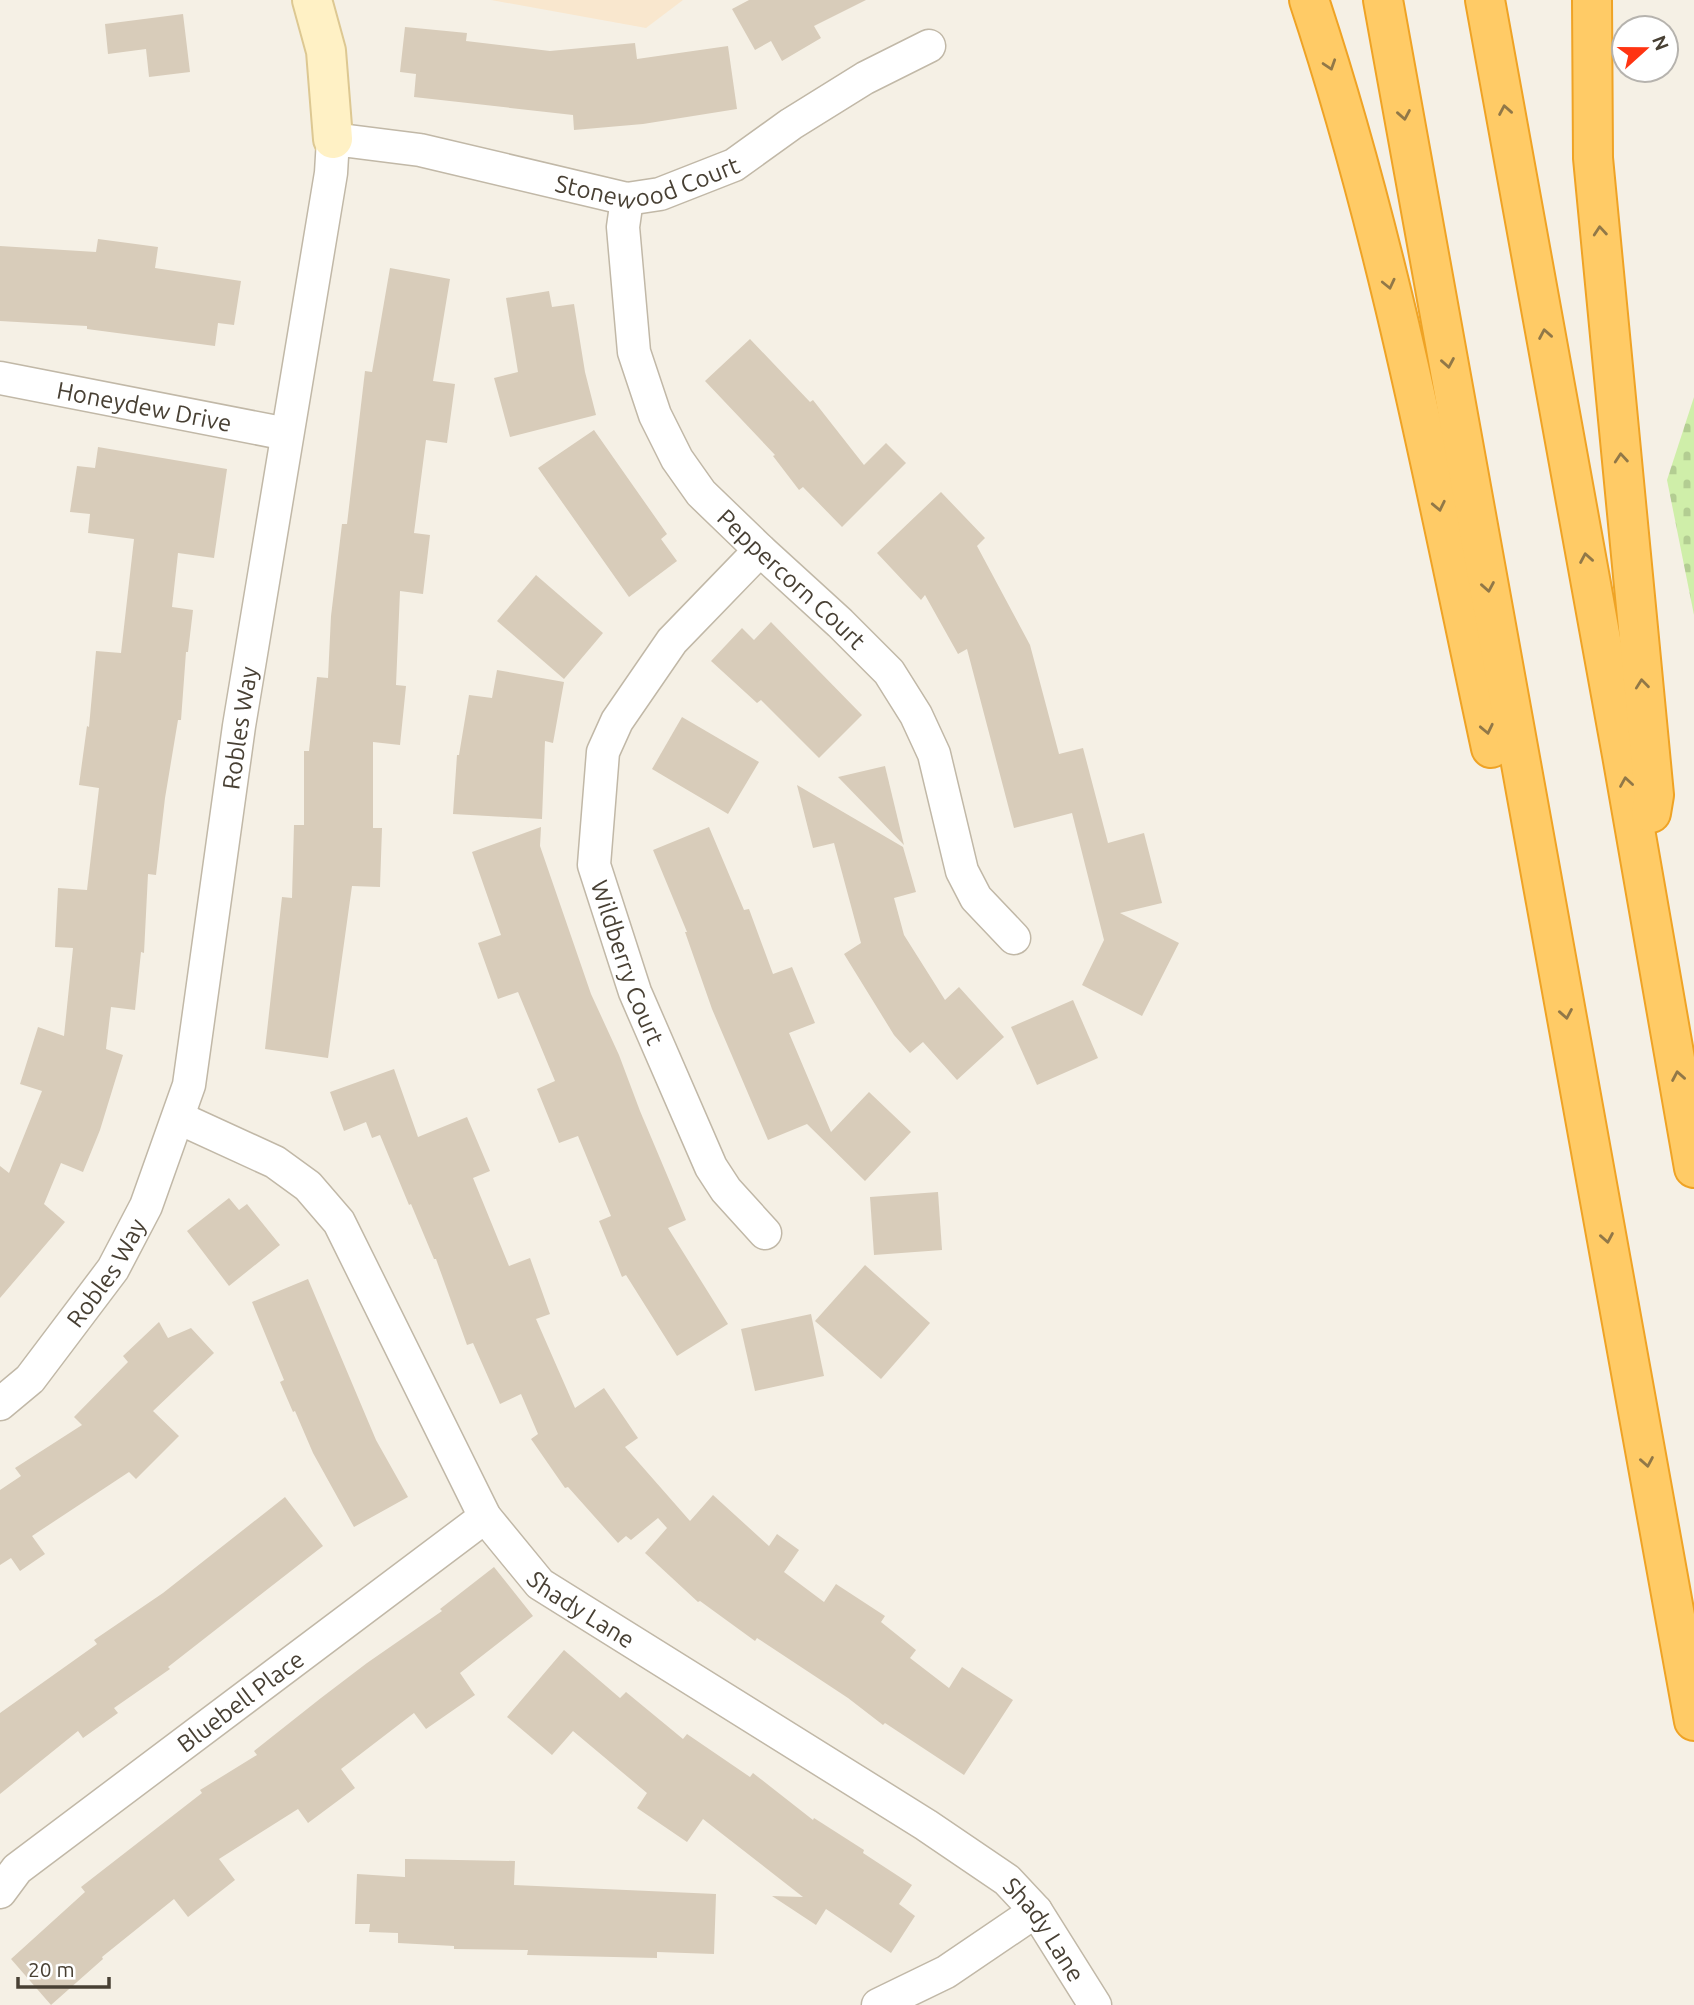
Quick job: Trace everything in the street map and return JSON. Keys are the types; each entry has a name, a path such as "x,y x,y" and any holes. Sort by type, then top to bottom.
{"highway":[{"path":"1309,0 1340,93 1372,210 1419,412 1493,758 1554,947"},
{"path":"1383,0 1694,1721"},
{"path":"1485,0 1694,1168"},
{"path":"1592,0 1593,158 1654,795 1641,873"}],"street":[{"name":"Robles Way","path":"0,1404 30,1379 113,1269 146,1206 188,1085 239,726 331,173 333,139 326,51 312,0"},
{"name":"Stonewood Court","path":"333,139 420,150 627,199 660,194 734,166 790,124 854,84 929,46"},
{"name":"Peppercorn Court","path":"627,199 623,228 635,352 654,415 677,459 701,493 889,672 916,715 934,754 962,871 976,898 1014,939"},
{"name":"Honeydew Drive","path":"0,378 287,434"},
{"name":"Wildberry Court","path":"760,550 672,641 617,720 603,752 594,865 635,992 711,1167 726,1190 765,1233"},
{"name":"Shady Lane","path":"178,1118 275,1162 309,1186 339,1222 485,1517 540,1584 926,1825 1007,1880 1036,1911 1095,2005"},
{"name":"Bluebell Place","path":"0,1892 18,1869 485,1517"},
{"path":"878,2005 946,1972 1036,1911"}],"shaded area":[{"path":"491,0 683,0 646,28"}],"green space":[{"path":"1694,397 1694,615 1667,480"}],"building":[{"path":"749,0 866,0 814,26 821,38 782,61 771,41 755,50 732,9"},
{"path":"183,14 190,72 149,77 146,49 108,54 105,24"},
{"path":"405,27 467,33 466,41 550,51 635,43 637,59 728,46 737,109 643,124 574,130 573,115 414,97 416,74 400,72"},
{"path":"98,239 158,247 155,268 241,281 234,325 218,323 215,346 87,329 87,326 0,321 0,246 96,252"},
{"path":"390,268 450,279 433,381 455,384 447,443 426,440 414,533 430,535 423,594 400,591 396,685 406,686 400,745 373,742 373,828 382,828 380,887 352,886 328,1058 265,1049 282,897 292,898 294,825 304,825 304,751 309,751 317,677 328,678 331,616 342,524 347,524 365,371 372,372"},
{"path":"549,291 552,307 574,304 585,372 596,415 510,437 494,378 518,372 506,298"},
{"path":"750,339 810,402 813,400 864,465 886,443 906,463 842,527 803,487 799,490 773,456 775,455 705,381"},
{"path":"594,430 667,534 661,539 677,561 629,597 538,468"},
{"path":"98,447 227,469 214,558 178,553 172,607 193,610 186,652 181,720 178,720 165,798 156,875 148,874 144,953 141,952 135,1010 111,1007 106,1049 123,1055 100,1130 83,1172 61,1163 44,1204 65,1222 0,1298 0,1166 9,1173 42,1091 20,1084 38,1027 64,1036 73,948 55,947 58,888 87,890 99,788 79,785 87,726 89,727 96,651 121,653 134,539 88,533 90,514 70,512 77,466 95,468"},
{"path":"941,492 985,538 977,546 1030,645 1059,754 1083,748 1108,843 1144,833 1162,903 1120,913 1179,943 1142,1016 1082,985 1104,940 1072,813 1014,828 967,649 958,654 925,595 921,600 877,553"},
{"path":"536,575 603,633 564,679 497,621"},
{"path":"771,622 862,715 819,758 761,700 757,703 711,661 742,628 754,640"},
{"path":"497,670 564,682 553,743 545,741 542,819 453,814 457,755 469,695 492,698"},
{"path":"682,717 759,762 728,814 652,769"},
{"path":"885,766 904,845 838,777"},
{"path":"797,785 903,847 916,892 894,898 904,935 945,1000 959,987 1004,1037 957,1080 923,1042 910,1053 894,1035 844,954 861,943 834,843 813,848"},
{"path":"541,827 540,846 591,994 619,1055 686,1220 668,1228 728,1324 677,1356 626,1275 622,1277 599,1221 611,1216 578,1136 559,1143 537,1089 555,1081 518,992 498,999 478,943 501,935 472,852"},
{"path":"709,827 744,910 749,909 773,974 792,967 815,1023 789,1033 831,1132 869,1092 911,1132 865,1181 807,1124 768,1140 712,1009 687,932 653,850"},
{"path":"1073,1000 1098,1058 1037,1085 1011,1027"},
{"path":"394,1069 418,1137 467,1117 490,1171 473,1178 509,1266 530,1258 550,1314 536,1319 575,1408 604,1388 638,1438 625,1447 690,1521 713,1495 769,1546 777,1534 799,1550 784,1572 824,1602 836,1584 885,1616 881,1622 916,1650 910,1658 949,1688 962,1667 1013,1700 964,1775 885,1723 883,1725 848,1698 757,1638 755,1641 698,1602 645,1553 667,1528 658,1518 631,1540 626,1536 618,1543 568,1487 565,1488 531,1439 538,1434 521,1394 500,1404 473,1343 467,1345 436,1259 411,1204 409,1205 380,1135 372,1138 366,1122 344,1131 330,1092"},
{"path":"938,1192 942,1250 874,1255 870,1197"},
{"path":"229,1198 239,1210 247,1204 280,1245 229,1286 187,1231"},
{"path":"865,1265 930,1323 881,1379 815,1321"},
{"path":"308,1279 376,1440 408,1497 354,1527 313,1453 295,1411 293,1412 280,1382 284,1380 252,1302"},
{"path":"811,1314 824,1376 755,1391 741,1329"},
{"path":"159,1322 168,1338 191,1328 214,1353 153,1411 179,1436 136,1479 129,1472 32,1536 45,1554 20,1571 11,1558 0,1565 0,1490 21,1476 15,1468 82,1425 74,1417 128,1362 123,1356"},
{"path":"285,1497 323,1546 168,1667 170,1669 114,1708 118,1713 83,1738 78,1731 0,1794 0,1713 97,1644 94,1640 163,1593"},
{"path":"494,1567 533,1616 460,1673 475,1695 426,1729 414,1713 341,1769 355,1788 308,1823 298,1809 219,1859 235,1880 188,1917 174,1899 102,1957 103,1959 51,2005 11,1959 85,1892 81,1887 202,1793 200,1790 257,1755 254,1751 367,1663 442,1611 440,1609"},
{"path":"564,1650 620,1698 626,1692 683,1739 687,1734 750,1777 753,1773 813,1820 814,1818 864,1850 863,1853 912,1885 899,1904 915,1916 891,1953 826,1909 816,1925 772,1896 803,1897 703,1819 687,1842 637,1808 647,1793 573,1731 552,1755 507,1717"},
{"path":"405,1859 515,1861 514,1885 716,1894 714,1954 657,1952 657,1958 527,1955 528,1950 454,1949 454,1946 398,1943 398,1933 369,1932 370,1924 355,1924 357,1874 405,1877"}]}
